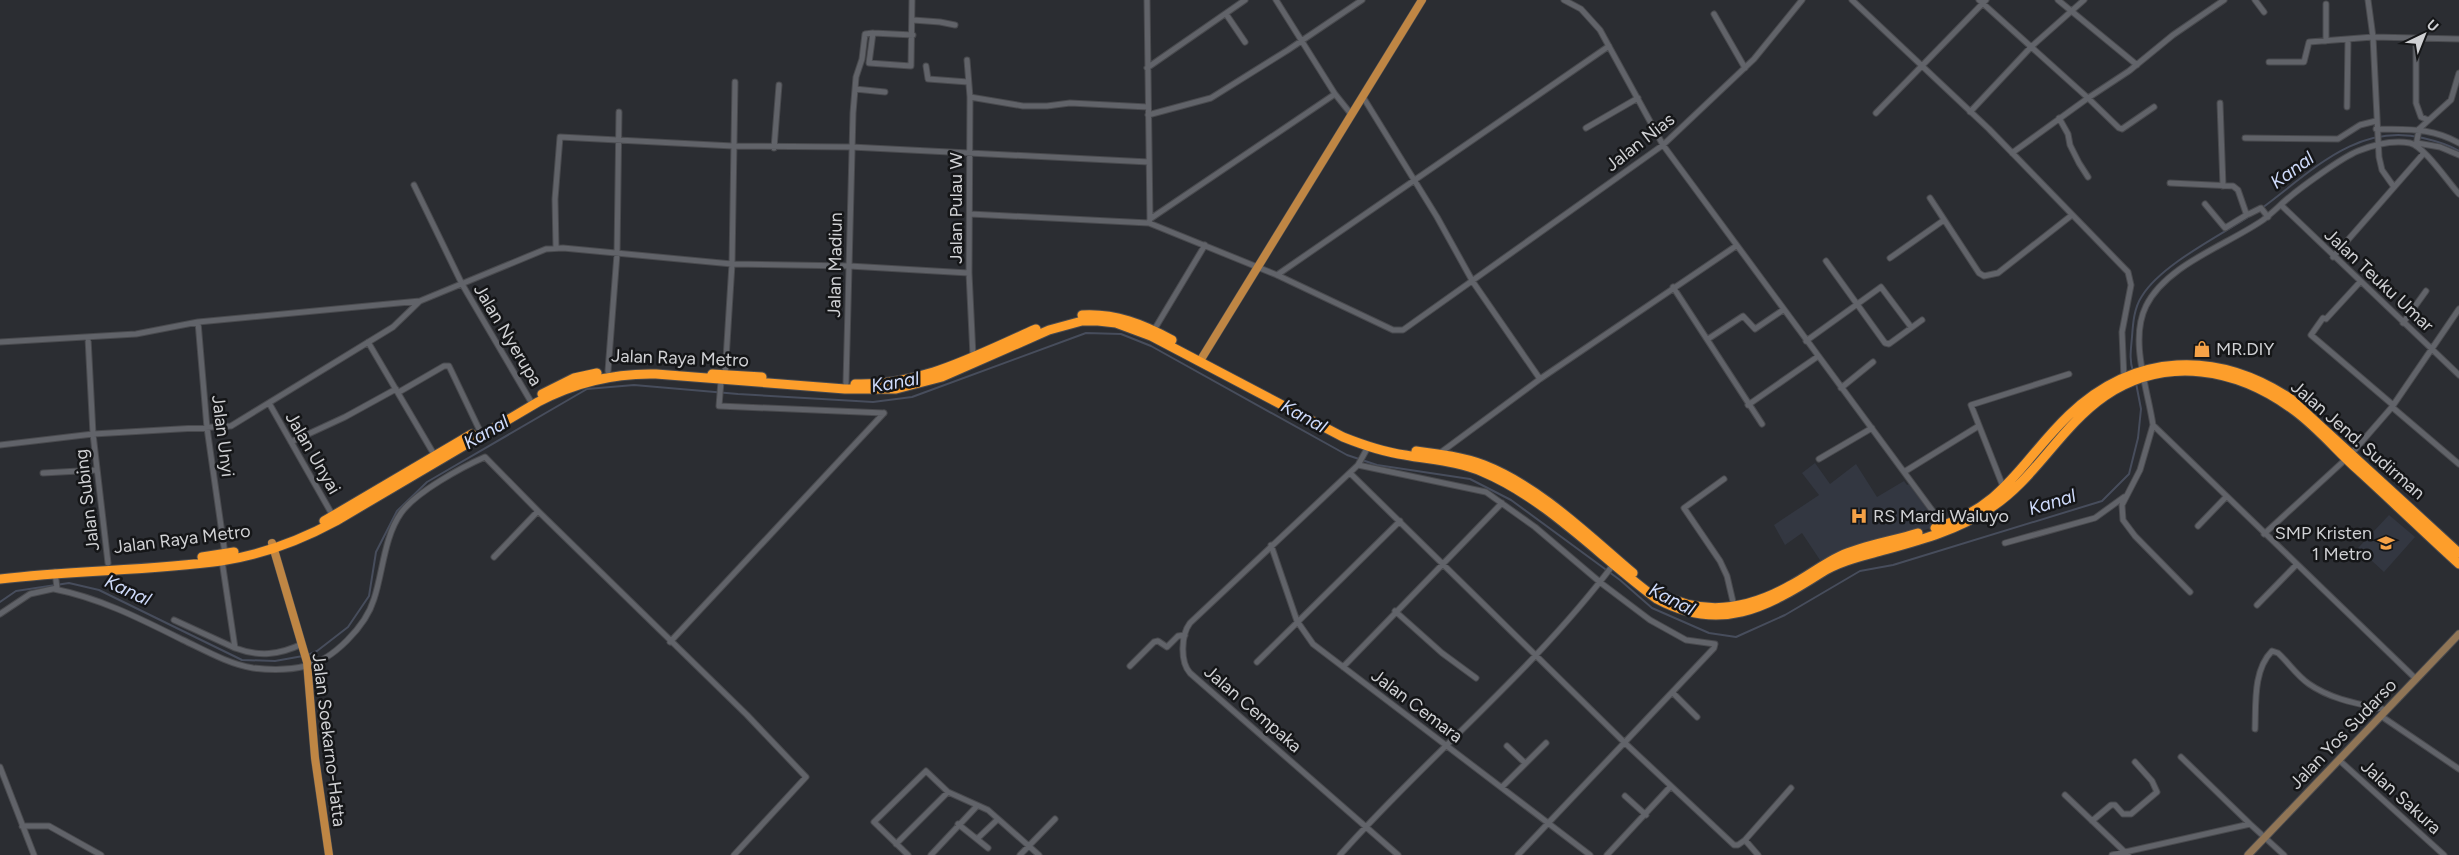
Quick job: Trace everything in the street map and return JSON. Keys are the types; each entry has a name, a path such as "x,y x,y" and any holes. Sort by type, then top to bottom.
{"highway":[{"path":"0,579 223,557 305,537 439,462 485,432 569,387 594,379 635,374 723,378 845,389 896,390 928,382 1047,325 1081,315 1098,314 1117,317 1154,330 1201,359 1367,448 1460,464 1497,478 1536,503 1643,582 1676,602 1712,609 1734,607 1772,595 1843,555 1944,525 1990,505 2008,494 2086,411 2134,377"},
{"path":"1007,345 1068,324 1098,321 1132,328 1201,359 1346,432 1385,446 1439,454 1482,464 1500,472 1540,498 1595,546 1612,567 1658,599 1674,608 1706,615 1736,614 1782,598 1835,565 1948,530 1978,517 2069,415 2093,395 2134,377"},
{"name":"Jalan Raya Metro","path":"272,546 333,516 479,429 574,378 608,371 635,370 723,378 846,384 895,383 974,360"},
{"name":"Jalan Jend. Sudirman","path":"2134,377 2168,372 2193,372 2247,383 2277,398 2297,412 2349,456 2459,553"},
{"name":"Jalan Jend. Sudirman","path":"2388,492 2459,564"},
{"name":"Jalan Raya Metro","path":"0,573 223,557"}],"main road":[{"path":"1201,359 1422,0"},
{"name":"Jalan Soekarno-Hatta","path":"272,546 307,664 315,758 329,855"}],"street":[{"path":"912,0 913,35 911,66 869,63 873,33 913,35"},
{"path":"1146,0 1150,221"},
{"path":"1147,68 1245,0"},
{"path":"1276,0 1335,94 1351,114"},
{"path":"1148,115 1211,98 1302,41 1362,0"},
{"path":"1564,0 1590,18 1609,46 1663,145 1817,357 1944,525"},
{"name":"Jalan Nias","path":"970,214 1150,221 1278,275 1392,330 1400,330 1472,282 1663,145 1745,68 1763,49 1802,0"},
{"path":"1852,0 2012,153 2130,275 2131,285 2122,332 2134,377 2153,425 2416,680"},
{"path":"2058,0 2137,65"},
{"path":"1970,112 2031,47 2084,0"},
{"path":"2012,153 2059,118 2137,65 2173,35 2223,0"},
{"path":"2255,0 2264,12"},
{"path":"2368,0 2373,37 2377,144 2380,164 2394,187"},
{"path":"1876,113 1983,1 2120,129 2154,107"},
{"path":"2326,4 2326,41"},
{"path":"1226,14 1245,42"},
{"path":"1714,14 1745,68"},
{"path":"913,20 940,22 955,26"},
{"name":"Jalan Madiun","path":"846,384 851,147 855,89 865,34 873,33"},
{"path":"2269,62 2304,62 2308,43 2373,37 2459,39"},
{"path":"2416,38 2416,104 2421,117 2428,120"},
{"path":"2347,107 2348,39"},
{"path":"1278,275 1609,46"},
{"name":"Jalan Pulau W","path":"966,60 970,97 969,274 974,360"},
{"path":"926,66 928,79 968,82"},
{"path":"2459,73 2458,82 2451,100 2419,130 2417,143 2459,194"},
{"path":"670,642 884,414 719,406 732,264 735,82"},
{"path":"774,148 779,85"},
{"path":"855,89 885,92"},
{"path":"1150,221 1335,94"},
{"path":"970,97 1023,106 1070,104 1148,107"},
{"path":"1363,97 1414,180 1472,282 1540,379"},
{"path":"1586,128 1638,98"},
{"path":"2220,103 2223,186"},
{"path":"608,371 617,254 618,112"},
{"path":"2059,118 2068,134 2070,145 2078,163 2088,177"},
{"path":"2245,138 2338,138 2360,125 2376,122"},
{"path":"2376,131 2419,130 2446,136 2459,143"},
{"path":"556,248 555,199 560,138 774,148 851,147 1149,162"},
{"path":"2134,377 2140,321 2146,306 2157,290 2194,260 2267,216 2354,153 2377,144 2403,142 2440,147 2459,155"},
{"path":"2333,257 2424,152"},
{"path":"2170,183 2235,187 2248,214"},
{"name":"Jalan Nyerupa","path":"414,185 443,249 530,400"},
{"path":"1930,198 1979,273 1989,277 1998,273 2072,215"},
{"path":"2206,204 2225,228 2261,208 2267,216"},
{"name":"Jalan Teuku Umar","path":"2280,205 2459,375"},
{"path":"1890,258 1944,220"},
{"path":"1154,330 1204,245"},
{"path":"1439,454 1540,379 1736,246"},
{"path":"0,342 136,334 198,322 420,301 546,249 556,248 732,264 849,266 969,274"},
{"path":"1826,261 1887,344 1922,320"},
{"path":"2360,282 2326,319 2323,318 2317,324 2311,335 2459,464"},
{"path":"1673,287 1762,424"},
{"path":"1806,341 1882,287 1911,327"},
{"path":"2404,323 2426,291"},
{"path":"0,445 93,434 231,426 393,327 420,301"},
{"path":"2264,534 2349,456 2392,406 2459,309"},
{"path":"1708,339 1743,316 1755,329 1783,310"},
{"name":"Jalan Unyi","path":"198,322 207,428 235,648"},
{"name":"Jalan Subing","path":"88,338 93,434 108,564"},
{"path":"368,342 435,456"},
{"path":"1748,404 1817,357"},
{"path":"1841,388 1873,362"},
{"path":"291,442 398,391 444,366 449,366 479,429"},
{"path":"2004,490 1977,427 1971,404 2068,374"},
{"name":"Jalan Unyai","path":"269,403 333,516"},
{"path":"2153,425 2140,470 2124,497 2122,512 2127,528 2190,592"},
{"path":"1904,472 1977,427"},
{"path":"1819,459 1872,428"},
{"path":"1130,666 1154,642 1158,641 1167,647 1178,636 1185,635 1190,623 1360,463 1367,448"},
{"path":"0,614 30,594 56,588 100,601 243,666 270,670 307,664 337,650 361,624 374,601 388,542 401,513 424,492 466,465 485,457 670,642 747,715 806,777 734,855"},
{"path":"1360,463 1479,490 1502,503 1671,632 1686,640 1715,644 1714,648 1673,693 1518,855"},
{"path":"43,473 97,470"},
{"path":"1350,473 1625,744 1734,845 1738,845 1745,840 1791,788"},
{"path":"1724,479 1684,508 1720,561 1727,576 1734,607"},
{"path":"2004,543 2095,518 2124,497"},
{"path":"2198,526 2226,497"},
{"path":"1343,667 1502,503"},
{"path":"494,557 538,511"},
{"path":"1257,662 1400,521"},
{"name":"Jalan Cemara","path":"1271,546 1297,621 1313,644 1590,855"},
{"path":"2257,604 2297,564"},
{"path":"1340,855 1366,826 1535,655 1612,567"},
{"path":"56,574 56,588"},
{"path":"1396,611 1442,653 1476,678"},
{"path":"174,620 235,648 253,654 271,654 302,646"},
{"name":"Jalan Yos Sudarso","path":"2248,855 2459,634"},
{"name":"Jalan Cempaka","path":"1185,635 1183,659 1190,673 1398,855"},
{"path":"2255,729 2258,683 2263,665 2270,653 2275,651 2307,683 2350,702 2384,713 2459,769"},
{"path":"1673,693 1697,717"},
{"path":"1502,787 1546,743"},
{"path":"1507,746 1525,763"},
{"path":"2181,757 2284,855"},
{"name":"Jalan Sakura","path":"2339,760 2444,855"},
{"path":"2092,821 2111,805 2115,805 2124,814 2131,814 2157,792 2152,781 2135,762"},
{"path":"0,767 34,855"},
{"path":"908,855 875,824 875,820 925,771 948,792 988,810 1039,855"},
{"path":"1607,855 1671,786"},
{"path":"896,844 948,792"},
{"path":"2065,795 2126,854"},
{"path":"1625,796 1646,815"},
{"path":"931,855 958,824 977,806"},
{"path":"977,840 998,819"},
{"path":"1020,855 1055,819"},
{"path":"958,824 988,848"},
{"path":"2112,855 2126,854 2250,824"},
{"path":"22,826 49,826 101,855"},
{"path":"1745,840 1758,855"}],"shaded area":[{"name":"RS Mardi Waluyo","path":"1815,463 1830,484 1856,464 1877,497 1904,481 1907,485 1909,484 1936,521 1934,527 1822,563 1802,533 1785,545 1774,525 1819,495 1802,473"},
{"name":"SMP Kristen 1 Metro","path":"2389,515 2415,537 2384,572 2358,548"}],"waterway":[{"name":"Kanal","path":"2262,208 2336,153 2377,137 2399,135 2423,138 2459,151"},
{"name":"Kanal","path":"2133,371 2131,363 2133,321 2137,306 2151,284 2176,262 2250,216"},
{"name":"Kanal","path":"308,655 317,651 348,627 369,596 376,552 397,511 427,482 587,389 634,385 738,394 873,402 912,397 1086,333 1121,334 1151,346 1347,455 1377,465 1470,479 1511,500 1620,580 1652,608 1709,633 1736,637 1785,615 1860,571 1893,565 2102,501 2129,474 2138,438 2141,409 2136,383"},
{"name":"Kanal","path":"0,602 16,591 69,583 99,590 242,660 275,661 303,656"}],"place":[{"name":"MR.DIY","path":"2202,349"},
{"name":"RS Mardi Waluyo","path":"1859,516"},
{"name":"SMP Kristen 1 Metro","path":"2386,543"}]}
